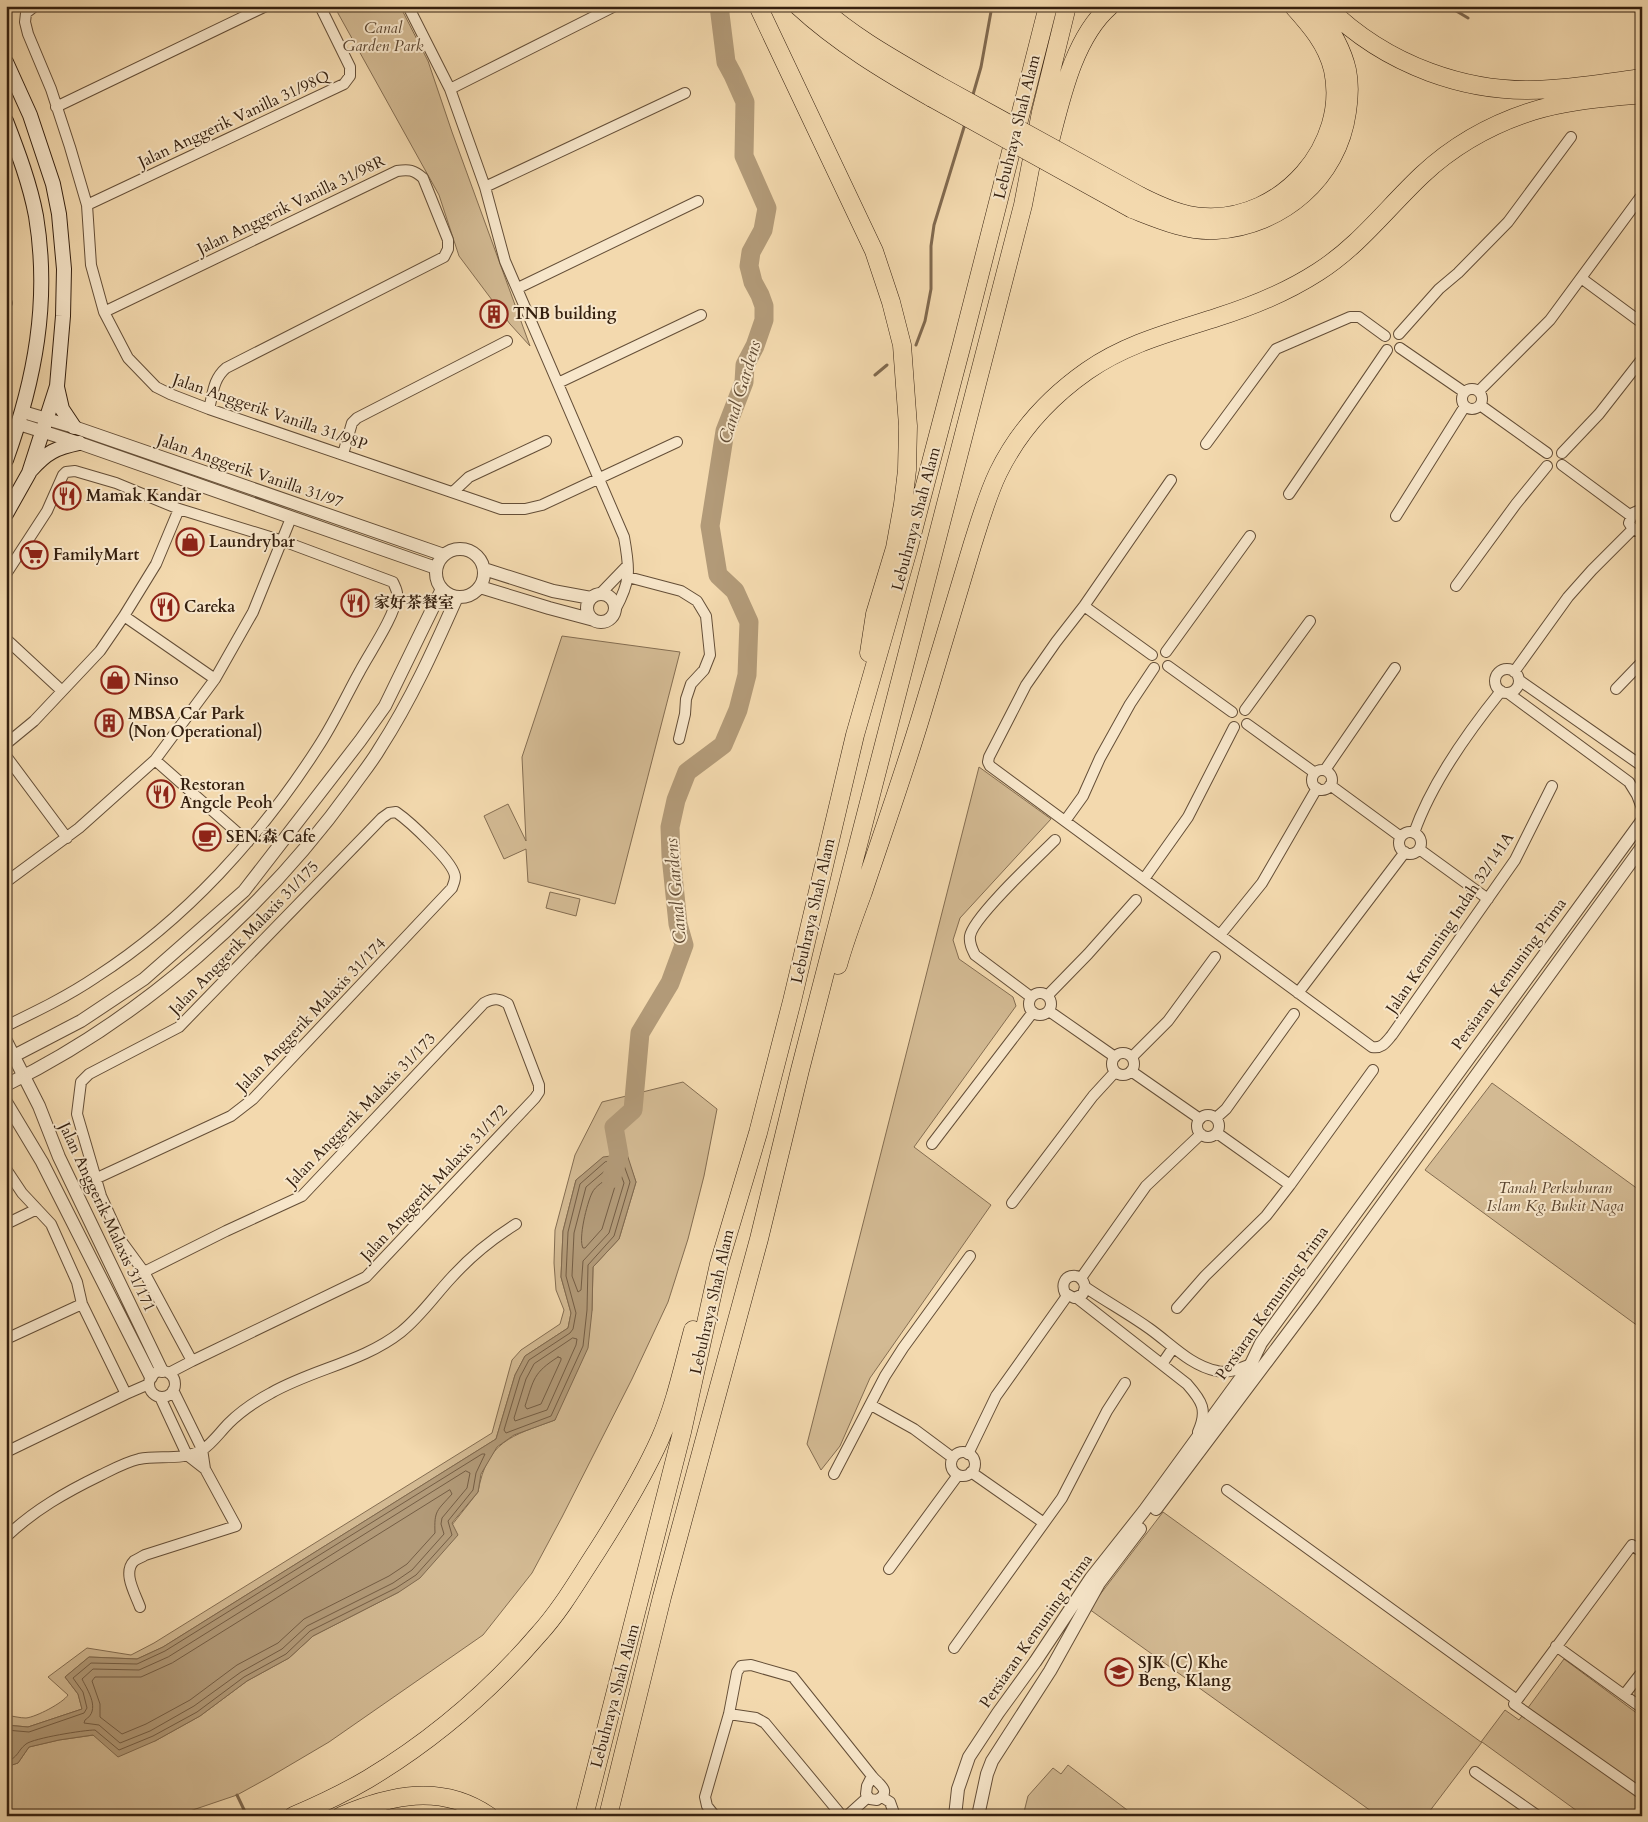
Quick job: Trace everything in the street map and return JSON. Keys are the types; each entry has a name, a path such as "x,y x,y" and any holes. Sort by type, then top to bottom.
{"highway":[{"path":"758,6 874,251 891,302 902,345 908,426 907,470 903,504 895,548 875,614 855,735"},
{"path":"798,6 844,44 883,70 935,91 1136,203 1157,219 1186,228 1215,230 1240,227 1260,220 1292,204 1307,192 1324,171 1341,139 1349,98 1347,71 1328,26 1314,6"},
{"path":"819,6 856,35 935,91"},
{"name":"Lebuhraya Shah Alam","path":"584,1816 682,1432 719,1264 758,1133 792,1001 855,735 908,550 1048,6"},
{"name":"Lebuhraya Shah Alam","path":"608,1816 662,1597 759,1238 800,1070 1023,205 1041,112 1067,6"},
{"path":"1023,205 1042,170 1073,60 1090,28 1100,14 1110,6"},
{"path":"1136,203 1205,217 1224,216 1254,209 1266,204 1296,182 1309,168 1324,142 1333,113 1335,98 1334,76 1329,57 1318,35 1293,6"},
{"path":"1326,6 1342,22 1382,50 1408,64 1461,81 1498,88 1551,89 1642,78"},
{"path":"800,1070 821,1025 840,959 914,741 986,503 998,473 1010,451 1037,414 1069,384 1112,355 1141,341 1219,317 1262,301 1316,274 1356,244 1435,163 1463,143 1494,126 1534,111 1557,105 1642,94"},
{"path":"293,1816 347,1791 428,1739 492,1684 539,1635 574,1588 628,1502 660,1438 674,1400 694,1325 719,1264"},
{"path":"341,1816 360,1807 389,1799 415,1795 440,1796 459,1800 478,1808 489,1816"}],"main road":[{"path":"6,62 30,115 53,184 59,214 64,269 64,316 57,386 29,473"},
{"path":"6,121 29,186 36,216 42,298 39,338 34,368 21,418 6,460"},
{"path":"57,386 62,409 74,427"},
{"path":"6,514 29,473 40,460 53,450 79,443"}],"street":[{"name":"Jalan Anggerik Vanilla 31/98P","path":"35,6 26,13 25,22 70,147 87,205 91,265 104,312 128,358 156,387 209,409 501,509 525,509 562,496 677,442"},
{"path":"56,107 266,6"},
{"name":"Jalan Anggerik Vanilla 31/98Q","path":"87,205 344,84 350,76 350,68 320,6"},
{"path":"408,6 450,89 485,187 506,261 624,537 628,572 627,586 614,614 607,620 594,620 480,587"},
{"path":"450,89 615,6"},
{"path":"485,187 685,93"},
{"path":"1399,334 1439,289 1508,222 1571,137"},
{"name":"Jalan Anggerik Vanilla 31/98R","path":"104,312 397,171 408,169 416,172 423,178 448,240 448,249 444,257 226,368 216,382 209,409"},
{"path":"1479,391 1550,320 1642,195"},
{"path":"518,288 698,201"},
{"path":"1581,278 1642,323"},
{"path":"558,383 701,315"},
{"path":"1206,444 1276,349 1350,317 1359,317 1385,336"},
{"path":"1385,336 1393,332 1399,334 1402,339 1400,348"},
{"path":"1385,336 1384,345 1388,350 1393,351 1400,348"},
{"path":"343,454 352,423 357,418 507,341"},
{"path":"1400,348 1464,392"},
{"path":"1289,494 1388,350"},
{"path":"1562,453 1599,414 1642,359"},
{"path":"1473,388 1479,391 1482,396 1480,405 1471,409 1465,406 1462,398 1464,392 1473,388"},
{"path":"1480,405 1547,453"},
{"path":"1396,516 1465,406"},
{"path":"21,418 44,425"},
{"name":"Jalan Anggerik Vanilla 31/97","path":"44,425 74,427 444,554"},
{"name":"Jalan Anggerik Vanilla 31/97","path":"44,425 79,443 436,568"},
{"path":"453,492 469,477 546,441"},
{"path":"1547,453 1554,450 1562,453"},
{"path":"1547,453 1545,460 1547,466"},
{"path":"1547,466 1555,469 1562,465 1564,459 1562,453"},
{"path":"1562,465 1631,516"},
{"path":"1456,586 1516,504 1547,466"},
{"path":"6,574 47,511 63,474 75,472 116,483 179,509 344,562 393,582 397,591 397,597 388,621 318,747 248,842 207,887 129,955 62,998 6,1026"},
{"path":"1172,480 1026,685 996,743 988,762 990,766 1298,993 1405,852"},
{"path":"6,744 34,721 61,690 100,652 156,564 179,509"},
{"path":"1414,833 1421,814 1478,719 1505,692 1516,690 1517,676 1568,597 1592,570 1637,531 1630,523 1631,516 1635,511 1642,509"},
{"path":"6,882 67,838 155,760 215,679 253,612 291,518"},
{"path":"1166,652 1250,536"},
{"path":"458,549 472,552 482,562 484,575 480,587 470,595 457,597 446,593 442,589 438,583 436,568 444,554 458,549"},
{"path":"484,569 553,591 610,597 615,605 615,610"},
{"path":"594,620 588,614 588,601 628,572"},
{"path":"628,572 681,591 697,601 706,616 710,655 704,670 691,684 686,699 685,714 679,739"},
{"path":"10,1059 81,1021 144,978 244,891 360,741 384,706 442,589"},
{"path":"6,1085 81,1043 127,1014 175,975 258,902 325,825 380,750 425,669 457,597"},
{"path":"1084,606 1152,655"},
{"path":"124,616 215,679"},
{"path":"1245,710 1310,621"},
{"path":"6,640 61,690"},
{"path":"1160,650 1166,652 1169,657 1168,666 1160,670 1154,668 1150,664 1152,655 1160,650"},
{"path":"1616,689 1642,662"},
{"path":"1168,666 1232,712"},
{"path":"1065,821 1083,796 1100,758 1130,704 1154,668"},
{"path":"1247,724 1320,772 1332,776 1330,785 1326,789 1317,788 1312,781 1320,772 1395,668"},
{"path":"1642,766 1517,676 1503,670 1498,675 1496,682 1505,692 1629,782 1642,808"},
{"path":"1240,708 1245,710 1249,715 1247,724 1240,728 1234,727 1229,718 1232,712 1240,708"},
{"path":"1144,879 1188,817 1234,727"},
{"path":"6,756 67,838"},
{"path":"155,760 248,842"},
{"path":"1330,785 1402,837"},
{"name":"Jalan Kemuning Indah 32/141A","path":"1298,993 1372,1047 1381,1047 1392,1035 1515,860 1552,786"},
{"path":"1220,935 1262,883 1317,788"},
{"name":"Jalan Anggerik Malaxis 31/175","path":"95,1179 77,1114 81,1082 89,1074 180,1027 382,818 389,813 396,812 445,858 456,878 452,888"},
{"name":"Persiaran Kemuning Prima","path":"955,1816 958,1789 969,1757 1091,1578 1144,1511 1193,1444 1251,1364 1261,1342 1642,819"},
{"path":"1407,833 1414,833 1420,840 1419,849 1414,853 1405,852 1400,847 1402,837 1407,833"},
{"path":"1032,997 975,955 970,935 974,926 1005,889 1055,840"},
{"name":"Persiaran Kemuning Prima","path":"978,1816 986,1774 992,1762 1059,1655 1099,1583 1313,1300 1642,848"},
{"path":"1419,849 1488,899"},
{"name":"Jalan Anggerik Malaxis 31/174","path":"95,1179 231,1116 253,1100 452,888"},
{"path":"1048,995 1136,900"},
{"path":"1132,1057 1168,1021 1215,957"},
{"path":"1037,993 1048,995 1052,1004 1049,1010 1043,1015 1033,1012 1030,1007 1032,997 1037,993"},
{"name":"Jalan Anggerik Malaxis 31/173","path":"144,1272 302,1196 484,1003 493,999 502,1000 508,1004"},
{"name":"Jalan Anggerik Malaxis 31/172","path":"6,1452 126,1394 158,1376 366,1277 539,1092 539,1085 508,1004"},
{"path":"1049,1010 1115,1057"},
{"path":"932,1144 1033,1012"},
{"path":"1216,1118 1226,1109 1294,1014"},
{"name":"Jalan Anggerik Malaxis 31/171","path":"6,1041 10,1059 24,1076 39,1106 59,1157 158,1376"},
{"path":"1123,1053 1132,1057 1134,1063 1132,1072 1124,1075 1115,1072 1112,1066 1115,1057 1123,1053"},
{"path":"39,1067 34,1092 39,1106"},
{"path":"1177,1308 1205,1276 1266,1216 1373,1070"},
{"path":"1012,1203 1093,1096 1115,1072"},
{"path":"1132,1072 1200,1119"},
{"name":"Jalan Anggerik Malaxis 31/171","path":"7,1106 42,1162 158,1376"},
{"path":"1209,1115 1216,1118 1219,1127 1217,1133 1211,1137 1201,1134 1197,1129 1200,1119 1209,1115"},
{"path":"1217,1133 1290,1185"},
{"path":"968,1454 996,1396 1072,1297 1083,1294 1083,1282 1146,1186 1201,1134"},
{"path":"6,1169 22,1193 50,1224 77,1282 82,1304 126,1394"},
{"path":"95,1179 122,1242 144,1272 192,1360"},
{"path":"6,1224 37,1209"},
{"path":"6,1537 20,1523 62,1495 118,1466 138,1459 187,1455 202,1449 253,1403 302,1377 364,1354 401,1332 472,1257 493,1239 516,1224"},
{"path":"834,1474 885,1376 970,1256"},
{"path":"1193,1444 1203,1419 1202,1404 1196,1394 1187,1384 1162,1364 1063,1290 1064,1282 1073,1276 1083,1282 1202,1367 1219,1372 1251,1364"},
{"path":"6,1340 82,1304"},
{"path":"1162,1364 1173,1348"},
{"path":"140,1607 130,1578 130,1568 134,1562 145,1555 236,1526 205,1469 202,1449 173,1390 174,1381 158,1376 152,1392 160,1397 187,1455 205,1469"},
{"path":"954,1648 1062,1498 1107,1411 1125,1383"},
{"path":"160,1397 166,1396 173,1390"},
{"path":"871,1405 914,1429 953,1458"},
{"path":"958,1453 968,1454 974,1462 971,1472 965,1475 958,1475 951,1468 953,1458 958,1453"},
{"path":"971,1472 1044,1523"},
{"path":"889,1568 958,1475"},
{"path":"1227,1490 1517,1700"},
{"path":"1642,1552 1632,1545 1514,1704 1642,1794"},
{"path":"1046,1646 1059,1655"},
{"path":"1556,1646 1642,1708"},
{"path":"714,1816 706,1806 705,1797 729,1714 736,1674 741,1666 751,1665 794,1678 872,1776 883,1786 882,1797"},
{"path":"1624,1695 1642,1672"},
{"path":"729,1714 756,1718 765,1723 842,1816"},
{"path":"1475,1772 1538,1816"},
{"path":"868,1797 866,1790 872,1776"},
{"path":"868,1797 875,1800 882,1797"},
{"path":"848,1816 868,1797"},
{"path":"882,1797 890,1802 895,1816"}],"green space":[{"name":"Canal Garden Park","path":"334,6 400,6 428,61 530,346 510,324 459,256 439,195"},
{"path":"562,636 680,652 615,904 528,882 526,849 504,859 484,816 508,804 526,841 522,757"},
{"path":"979,767 1051,819 960,918 953,940 959,959 1013,997 1016,1006 914,1147 991,1205 870,1378 840,1446 821,1470 807,1444"},
{"path":"550,892 580,899 576,916 546,908"},
{"path":"683,1082 717,1109 704,1176 688,1239 668,1302 632,1379 532,1573 483,1635 329,1742 237,1795 175,1816 6,1816 6,1767 18,1763 29,1747 94,1735 155,1741 200,1716 247,1681 289,1658 313,1636 399,1592 478,1492 482,1475 495,1451 514,1436 555,1420 592,1310 593,1267 619,1239 636,1182 626,1154 603,1158 576,1180 563,1231 561,1277 571,1313 568,1328 525,1356 515,1375 496,1439 163,1647 137,1659 89,1657 65,1677 78,1694 82,1709 28,1727 6,1725 6,1715 26,1718 61,1702 68,1695 48,1677 87,1648 131,1655 154,1643 492,1433 512,1360 521,1350 560,1324 564,1310 556,1290 554,1263 555,1230 575,1155 602,1102"},
{"name":"Tanah Perkuburan Islam Kg. Bukit Naga","path":"1492,1083 1642,1192 1642,1329 1425,1170"},
{"path":"1163,1512 1481,1742 1505,1710 1519,1720 1564,1659 1642,1717 1642,1816 1584,1816 1482,1742 1426,1816 1378,1816 1089,1609"},
{"path":"1068,1765 1135,1816 1023,1816 1028,1796 1053,1768 1061,1774"}],"water":[{"path":"627,1154 636,1182 619,1239 593,1267 592,1311 588,1348 555,1420 514,1435 497,1447 481,1474 478,1492 452,1523 458,1535 420,1578 399,1592 313,1636 289,1658 247,1681 200,1716 155,1741 118,1757 93,1735 59,1740 29,1747 18,1763 6,1767 6,1725 28,1727 82,1709 78,1694 65,1677 89,1657 137,1659 163,1647 496,1439 515,1375 525,1356 568,1328 571,1313 561,1277 563,1231 576,1180 603,1157"}],"waterway":[{"name":"Canal Gardens","path":"611,1179 619,1155 614,1127 633,1110 640,1033 670,983 684,945 678,924 671,856 670,827 676,800 687,772 723,745 738,710 747,675 749,622 735,591 718,575 710,526 725,431 744,382 745,365 755,346 764,320 764,306 753,282 749,266 751,252 763,230 767,208 744,156 745,102 726,62 719,6"},
{"path":"972,98 981,67 992,6"},
{"path":"1448,6 1468,18"},
{"path":"916,345 925,321 931,289 931,246 934,225 965,124"},
{"path":"875,375 887,365"},
{"path":"237,1795 247,1816"}],"place":[{"name":"TNB building","path":"494,314"},
{"name":"Mamak Kandar","path":"67,496"},
{"name":"Laundrybar","path":"190,542"},
{"name":"FamilyMart","path":"34,555"},
{"name":"家好茶餐室","path":"355,603"},
{"name":"Careka","path":"165,607"},
{"name":"Ninso","path":"115,680"},
{"name":"MBSA Car Park (Non Operational)","path":"109,723"},
{"name":"Restoran Angcle Peoh","path":"161,794"},
{"name":"SEN.森 Cafe","path":"207,837"},
{"name":"SJK (C) Khe Beng, Klang","path":"1119,1672"}]}
